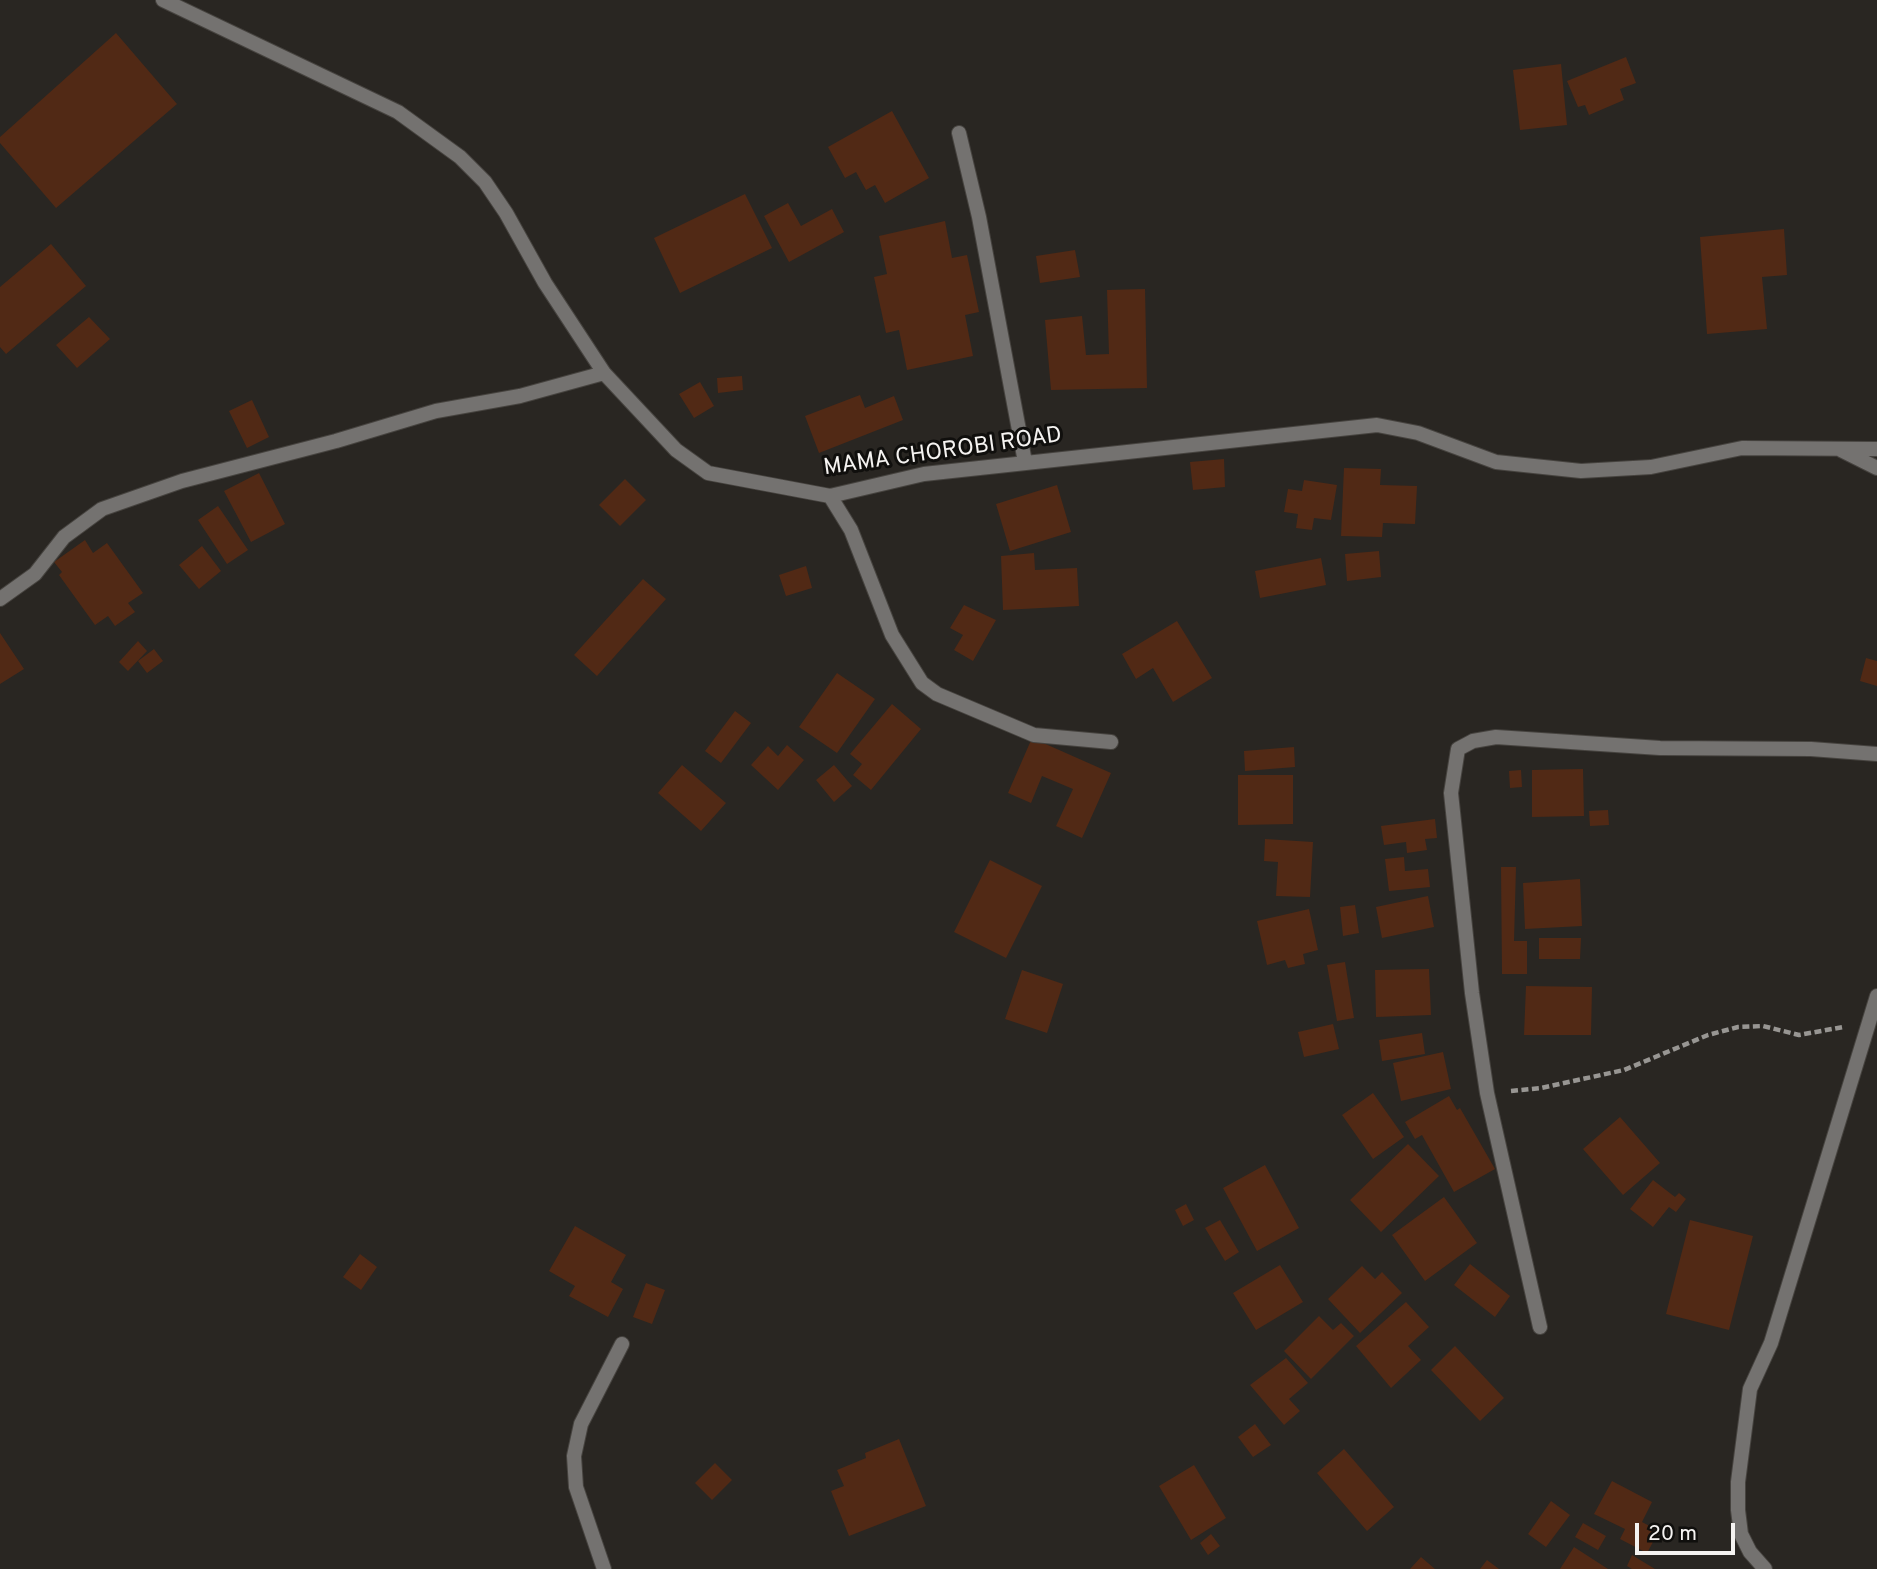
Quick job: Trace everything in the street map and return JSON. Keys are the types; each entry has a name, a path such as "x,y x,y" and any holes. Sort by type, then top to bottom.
{"street":[{"name":"MAMA CHOROBI ROAD","path":"163,0 398,112 460,157 485,182 506,213 545,283 604,373 676,450 708,473 830,496 924,474 1377,425 1418,433 1496,462 1581,471 1651,467 1742,448 1877,449"},
{"path":"959,133 979,217 1026,462"},
{"path":"0,599 35,574 64,537 102,509 182,481 337,441 436,411 520,396 604,373"},
{"path":"1836,447 1877,468"},
{"path":"830,496 851,530 892,635 922,683 937,694 1034,735 1111,743"},
{"path":"1540,1327 1487,1093 1472,993 1451,793 1458,749 1473,741 1496,737 1660,748 1811,749 1877,754"},
{"path":"1765,1569 1750,1552 1741,1534 1738,1510 1738,1482 1750,1389 1771,1343 1877,996"},
{"path":"604,1569 576,1487 574,1456 582,1424 622,1344"}],"path":[{"path":"1487,1093 1541,1088 1624,1070 1708,1035 1738,1027 1763,1026 1799,1035 1868,1020"}],"building":[{"path":"116,33 177,104 56,208 0,143 0,137"},
{"path":"1626,57 1636,83 1620,89 1624,100 1589,115 1585,105 1578,107 1567,81"},
{"path":"1561,64 1567,125 1520,130 1513,70"},
{"path":"892,111 929,178 885,203 875,185 866,190 856,172 845,178 828,147"},
{"path":"745,194 772,248 680,293 654,238"},
{"path":"788,203 801,226 832,209 844,232 789,262 764,216"},
{"path":"945,221 952,258 967,255 979,312 965,315 973,356 907,370 899,330 886,333 874,277 887,274 879,236"},
{"path":"1784,229 1787,275 1762,277 1767,329 1707,334 1700,237"},
{"path":"51,244 86,286 6,354 0,347 0,287"},
{"path":"1075,250 1080,277 1040,283 1036,256"},
{"path":"1145,289 1147,388 1051,390 1045,320 1082,316 1086,355 1109,354 1107,290"},
{"path":"89,317 110,339 77,368 56,345"},
{"path":"742,376 743,390 718,393 717,378"},
{"path":"700,382 714,406 694,418 679,394"},
{"path":"860,395 865,408 894,396 903,420 819,453 805,416"},
{"path":"252,400 269,437 247,448 229,411"},
{"path":"1224,459 1225,487 1193,490 1190,462"},
{"path":"1344,468 1381,469 1380,485 1417,486 1415,524 1383,523 1382,537 1341,536"},
{"path":"259,473 285,524 251,542 224,491"},
{"path":"625,479 646,500 620,526 599,505"},
{"path":"1304,480 1337,485 1331,520 1314,518 1312,530 1296,528 1298,514 1284,512 1288,489 1302,491"},
{"path":"1057,485 1071,532 1010,551 996,504"},
{"path":"218,506 248,550 227,564 198,520"},
{"path":"85,540 93,553 107,543 143,593 128,603 135,612 115,626 108,616 95,625 59,575 62,572 54,562"},
{"path":"202,546 221,571 199,589 179,565"},
{"path":"1379,551 1381,577 1347,581 1345,554"},
{"path":"1034,553 1035,570 1077,568 1079,606 1003,610 1001,556"},
{"path":"1321,558 1326,585 1260,598 1255,571"},
{"path":"806,566 812,588 786,596 779,575"},
{"path":"643,579 666,599 597,676 574,655"},
{"path":"964,605 996,620 973,661 954,650 963,635 950,628"},
{"path":"1177,621 1212,678 1173,702 1153,668 1136,679 1122,654"},
{"path":"0,633 24,669 0,684"},
{"path":"138,641 147,651 128,671 119,662"},
{"path":"154,649 163,661 147,673 138,661"},
{"path":"1866,658 1877,661 1877,686 1860,681"},
{"path":"837,673 875,699 837,753 799,727"},
{"path":"892,704 921,729 871,790 853,775 862,764 850,754"},
{"path":"735,711 751,723 721,763 705,751"},
{"path":"1032,738 1111,773 1082,838 1056,826 1073,789 1042,776 1031,803 1008,793"},
{"path":"787,745 804,760 778,790 751,765 768,746 778,756"},
{"path":"1294,747 1295,767 1245,771 1244,751"},
{"path":"682,765 726,803 701,831 658,793"},
{"path":"834,765 852,786 834,802 816,780"},
{"path":"1583,769 1584,816 1532,817 1532,770"},
{"path":"1521,770 1522,787 1510,788 1509,771"},
{"path":"1238,775 1293,775 1293,824 1238,825"},
{"path":"1608,810 1609,825 1590,826 1589,811"},
{"path":"1435,819 1437,838 1425,839 1427,850 1407,853 1406,842 1384,845 1381,826"},
{"path":"1265,839 1313,842 1310,897 1276,896 1278,862 1264,861"},
{"path":"1404,857 1405,871 1428,869 1430,887 1389,891 1385,859"},
{"path":"990,860 1042,886 1006,958 954,932"},
{"path":"1501,867 1516,867 1514,941 1527,941 1527,974 1502,974"},
{"path":"1580,879 1582,926 1525,929 1523,883"},
{"path":"1428,896 1434,927 1382,938 1376,907"},
{"path":"1355,905 1359,933 1343,936 1340,907"},
{"path":"1309,909 1318,950 1303,954 1305,964 1288,968 1285,960 1267,965 1257,921"},
{"path":"1539,938 1581,938 1580,959 1539,959"},
{"path":"1345,962 1354,1018 1337,1021 1327,965"},
{"path":"1429,969 1431,1015 1376,1017 1375,970"},
{"path":"1022,970 1063,984 1047,1033 1005,1019"},
{"path":"1526,986 1592,987 1591,1035 1524,1035"},
{"path":"1333,1024 1339,1049 1304,1057 1298,1032"},
{"path":"1422,1033 1425,1054 1382,1061 1379,1040"},
{"path":"1443,1052 1451,1089 1401,1101 1393,1063"},
{"path":"1373,1093 1404,1137 1373,1159 1342,1115"},
{"path":"1449,1096 1457,1110 1460,1108 1495,1169 1454,1192 1422,1135 1415,1139 1405,1122"},
{"path":"1620,1117 1660,1163 1623,1195 1583,1149"},
{"path":"1408,1144 1439,1176 1381,1232 1350,1200"},
{"path":"1265,1165 1299,1228 1257,1251 1223,1188"},
{"path":"1653,1180 1675,1197 1679,1193 1686,1199 1676,1212 1669,1207 1653,1227 1630,1209"},
{"path":"1444,1197 1477,1243 1425,1281 1392,1235"},
{"path":"1186,1204 1194,1220 1183,1226 1175,1210"},
{"path":"1220,1220 1239,1252 1225,1261 1205,1228"},
{"path":"1690,1220 1753,1236 1729,1330 1666,1314"},
{"path":"575,1226 626,1255 611,1282 623,1289 608,1317 569,1296 575,1286 549,1271"},
{"path":"360,1254 377,1267 361,1290 343,1277"},
{"path":"1470,1264 1510,1296 1495,1317 1454,1285"},
{"path":"1280,1265 1303,1302 1256,1330 1233,1293"},
{"path":"1362,1266 1375,1279 1382,1272 1402,1293 1360,1333 1328,1299"},
{"path":"646,1283 665,1290 652,1324 633,1317"},
{"path":"1406,1302 1429,1327 1408,1346 1421,1360 1391,1388 1356,1346"},
{"path":"1319,1316 1333,1330 1341,1323 1354,1336 1311,1379 1284,1351"},
{"path":"1455,1346 1504,1398 1480,1421 1431,1370"},
{"path":"1286,1358 1308,1383 1289,1399 1300,1411 1284,1425 1250,1385"},
{"path":"1255,1424 1271,1445 1253,1457 1238,1437"},
{"path":"899,1439 926,1506 849,1536 831,1491 844,1486 837,1470 866,1458 865,1453"},
{"path":"1344,1449 1394,1507 1367,1531 1317,1473"},
{"path":"715,1463 732,1480 712,1500 695,1483"},
{"path":"1194,1465 1226,1518 1191,1540 1159,1486"},
{"path":"1612,1481 1652,1502 1642,1522 1659,1531 1647,1553 1620,1539 1625,1529 1594,1514"},
{"path":"1551,1501 1570,1515 1546,1547 1528,1534"},
{"path":"1583,1523 1606,1536 1598,1550 1575,1537"},
{"path":"1211,1534 1220,1546 1208,1555 1200,1543"},
{"path":"1574,1547 1608,1569 1560,1569"},
{"path":"1632,1555 1655,1569 1632,1569 1627,1566"},
{"path":"1421,1557 1435,1569 1410,1569"},
{"path":"1487,1560 1499,1569 1480,1569"}]}
